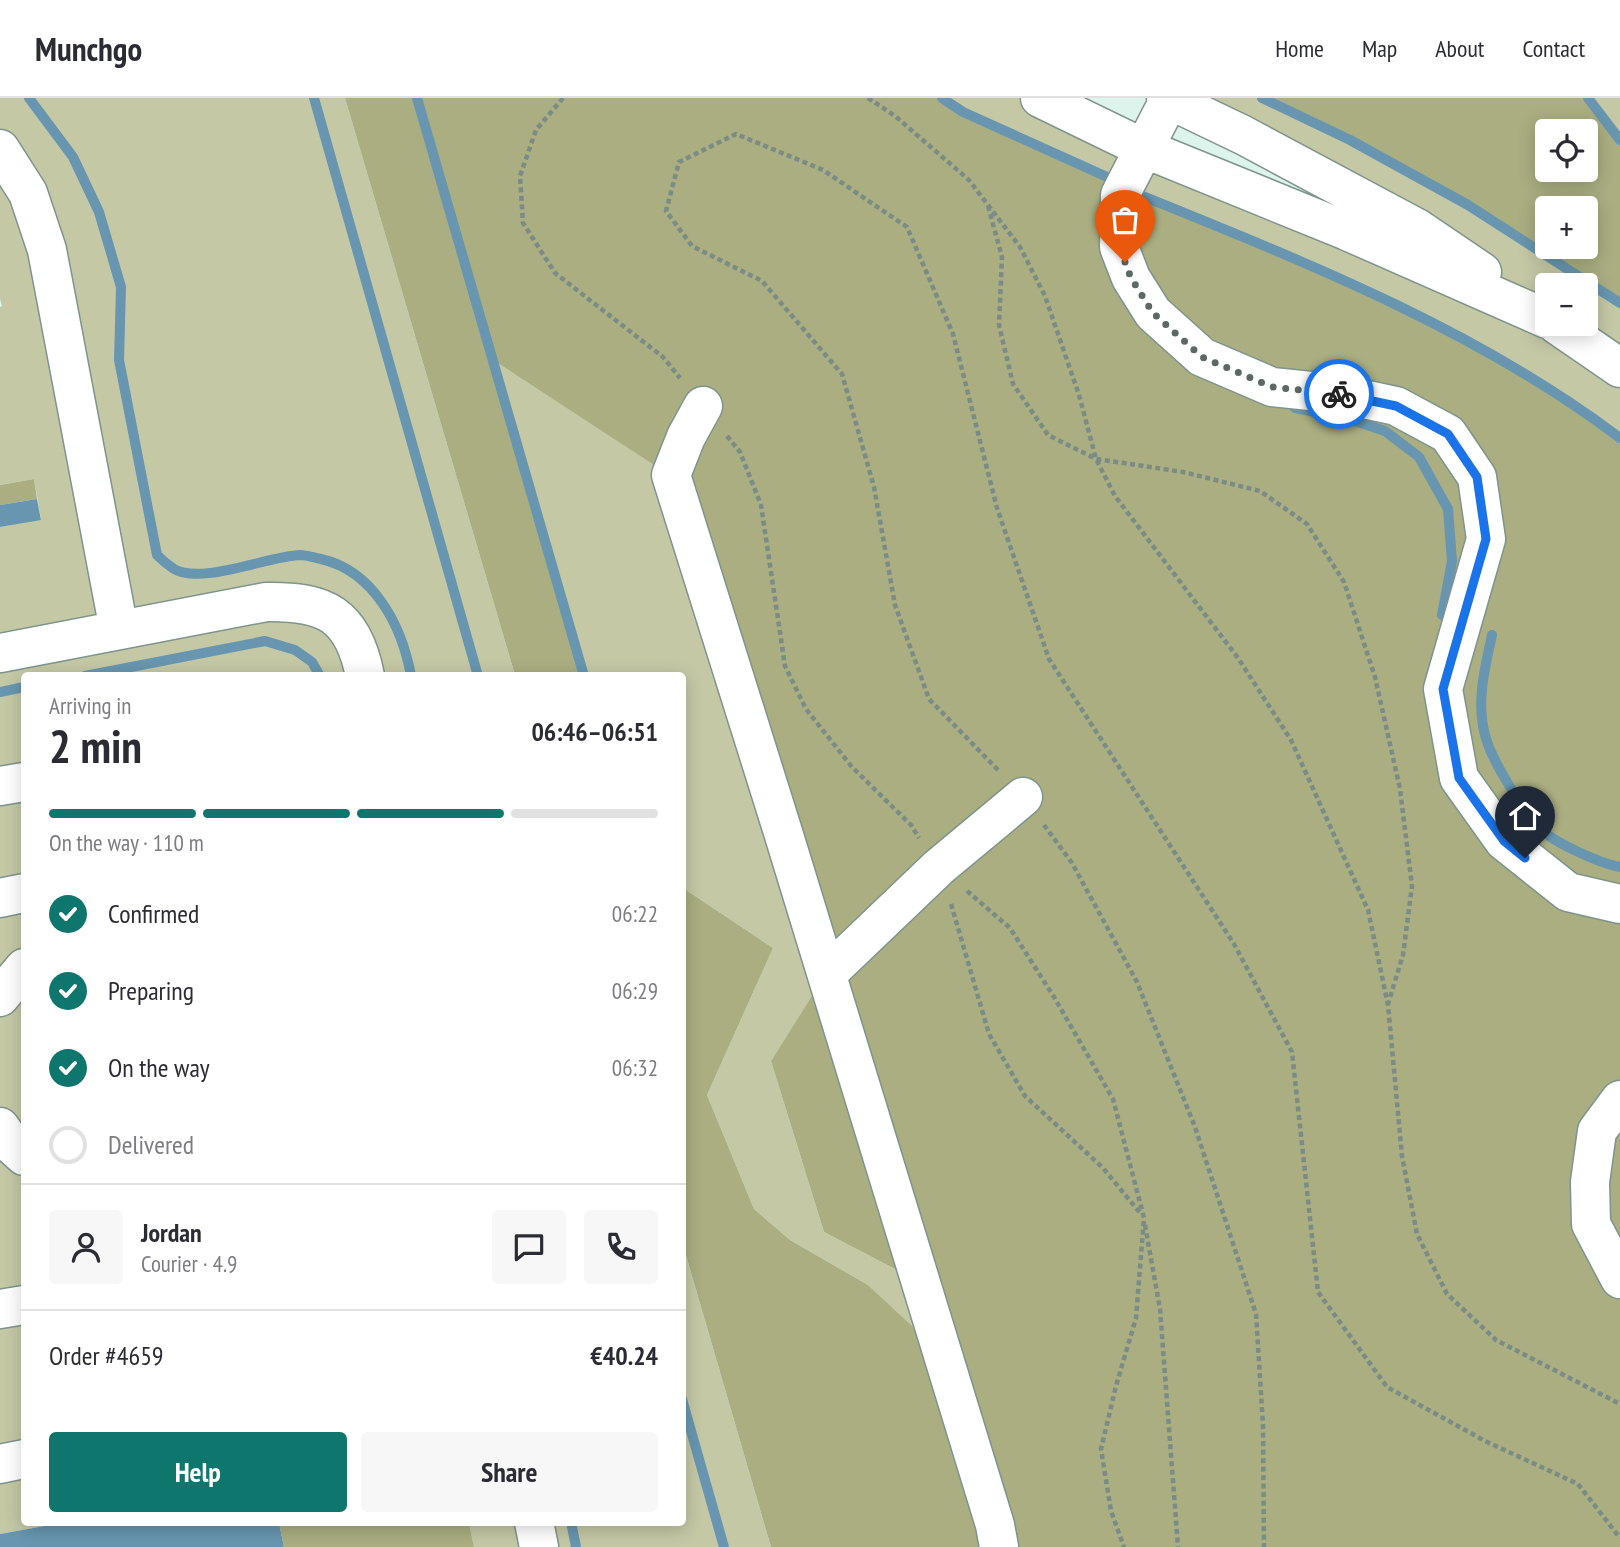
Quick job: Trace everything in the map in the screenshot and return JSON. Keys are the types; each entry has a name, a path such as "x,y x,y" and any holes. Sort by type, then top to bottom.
{"lane":[{"path":"1040,98 1143,148 1347,231 1535,313"},
{"path":"1535,310 1417,228 1168,98 1119,195 1119,247 1131,278 1153,313 1202,357 1272,387 1339,394 1396,406 1448,434 1477,477 1486,539 1443,689 1459,778 1504,841 1568,892 1620,904"},
{"path":"0,149 29,193 47,250 120,630"},
{"path":"1573,336 1620,368"},
{"path":"703,406 685,436 671,475 827,974 995,1525 999,1547"},
{"path":"0,653 266,601 297,601 321,607 350,633 357,644 364,672"},
{"path":"0,786 21,782"},
{"path":"827,974 939,867 1023,797"},
{"path":"0,898 21,894"},
{"path":"0,997 21,972"},
{"path":"1620,1100 1598,1131 1590,1182 1591,1224 1620,1279"},
{"path":"0,1127 21,1153"},
{"path":"0,1464 21,1460"},
{"path":"535,1526 539,1547"}],"path":[{"path":"867,98 895,116 969,180 1020,247 1045,296 1079,396 1096,459 1115,496 1238,658 1291,740 1368,910 1388,1005 1402,1156 1417,1234 1447,1294 1496,1340 1620,1404"},
{"path":"1264,1547 1263,1425 1256,1314 1195,1127 1137,982 1072,863 1023,797 979,748 929,699 895,605 874,487 842,374 762,281 692,246 666,211 678,162 736,134 823,170 907,227 953,334 998,508 1049,659 1234,944 1292,1052 1318,1292 1387,1387 1485,1441 1578,1484 1620,1538"},
{"path":"988,203 1002,257 999,325 1013,384 1048,435 1096,459 1183,472 1260,491 1307,524 1344,582 1375,677 1400,789 1412,886 1403,955 1388,1005"},
{"path":"939,867 1010,928 1113,1099 1144,1218 1160,1309 1178,1547"},
{"path":"939,867 989,1034 1024,1096 1103,1168 1144,1218 1136,1318 1101,1449 1111,1511 1124,1547"}],"green space":[{"path":"0,98 345,98 514,672 21,672 21,1526 44,1526 0,1534 0,527 41,519 34,479 0,485"},
{"path":"345,98 942,98 963,112 1105,176 1145,197 1272,248 1473,342 1578,406 1620,438 1620,1547 771,1547 686,1255 686,890 773,948 707,1095 754,1209 790,1240 868,1285 942,1354 920,1282 824,1232 771,1061 826,974 671,476 493,360 583,672 514,672"},
{"path":"942,98 1040,98 1143,148 1228,181 1535,314 1535,336 1598,336 1598,289 1620,303 1620,438 1578,406 1473,342 1272,248 1145,197 1105,176 963,112"},
{"path":"1166,98 1262,98 1350,140 1468,205 1535,248 1535,259 1552,259 1573,273 1535,273 1535,309 1417,228 1243,135"},
{"path":"1262,98 1588,98 1620,140 1620,303 1598,289 1598,273 1573,273 1552,259 1598,259 1598,196 1535,196 1535,248 1468,205 1350,140"},
{"path":"1588,98 1620,98 1620,140"},
{"path":"493,360 671,475 827,974 771,1061 824,1232 920,1282 943,1356 868,1285 790,1240 754,1209 707,1095 773,948 686,890 686,672 583,672"},
{"path":"34,479 37,499 0,505 0,485"},
{"path":"686,1255 771,1547 474,1547 470,1526 686,1526"},
{"path":"280,1526 470,1526 474,1547 284,1547"}],"water":[{"path":"37,499 41,520 0,527 0,505"},
{"path":"44,1526 280,1526 284,1547 0,1547 0,1534"}],"waterway":[{"path":"29,98 73,157 99,212 121,287 119,360 157,555 174,569 201,574 300,555 340,565 356,575 382,603 401,638 410,672"},
{"path":"314,98 477,672"},
{"path":"417,98 583,672"},
{"path":"942,98 963,112 1105,176"},
{"path":"1262,98 1350,140 1468,205 1620,303"},
{"path":"1588,98 1620,140"},
{"path":"1145,197 1330,274 1451,332 1509,364 1620,438"},
{"path":"1295,408 1346,418 1385,431 1419,457 1448,509 1452,561 1442,615"},
{"path":"1492,635 1482,685 1481,710 1488,746 1501,772 1543,831 1580,853 1620,867"},
{"path":"106,672 265,641 295,650 312,662 318,672"},
{"path":"0,692 21,688"},
{"path":"686,1413 724,1547"},
{"path":"572,1526 576,1547"}],"way so far":[{"path":"1125,262 1131,278 1153,313 1202,357 1272,387 1339,394"}],"route":[{"path":"1339,394 1396,406 1448,434 1477,477 1486,539 1443,689 1459,778 1504,841 1525,858"}]}
